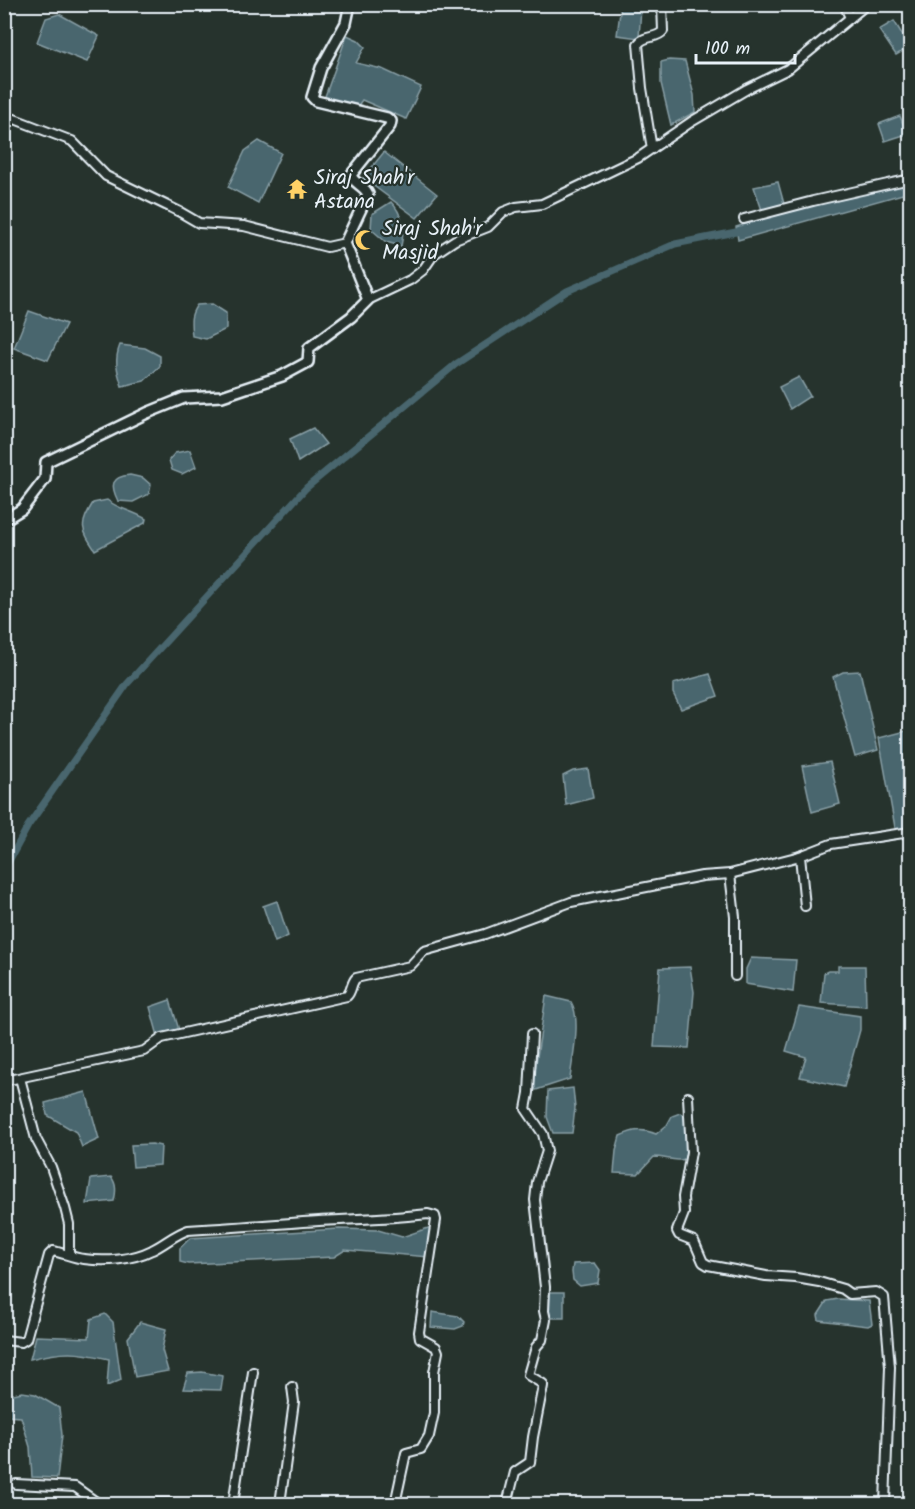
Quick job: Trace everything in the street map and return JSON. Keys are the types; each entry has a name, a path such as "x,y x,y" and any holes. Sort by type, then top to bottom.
{"street":[{"path":"350,4 346,23 321,68 312,97 315,101 387,118 391,121 390,126 351,175 368,194 345,243 368,300"},
{"path":"652,149 642,88 638,44 643,39 658,35 663,31 662,4"},
{"path":"844,4 850,18"},
{"path":"4,520 22,508 45,479 46,462 147,413 184,398 222,396 282,376 308,362 309,348 351,317 368,300 410,280 423,270 434,254 454,240 488,227 503,212 516,207 542,204 652,149 691,122 747,89 788,69 867,4"},
{"path":"4,115 72,141 106,176 199,223 244,226 327,247 345,243"},
{"path":"744,219 910,179"},
{"path":"4,1081 144,1051 162,1038 347,996 356,978 410,966 424,951 485,934 571,902 702,876 730,874 800,856 831,844 910,832"},
{"path":"800,856 805,906"},
{"path":"730,874 735,917 735,976"},
{"path":"507,1504 515,1472 530,1462 543,1386 543,1383 528,1375 536,1347 542,1340 546,1320 534,1200 547,1151 543,1134 526,1109 532,1034"},
{"path":"20,1078 36,1139 51,1167 65,1208 69,1224 69,1254"},
{"path":"688,1097 691,1152 683,1197 684,1213 677,1231 679,1235 694,1241 703,1262 708,1265 766,1276 819,1282 850,1293 876,1292 885,1298 890,1367 885,1504"},
{"path":"4,1340 21,1342 26,1339 50,1252 53,1251 83,1259 115,1261 149,1252 172,1240 179,1233 188,1230 248,1228 428,1214 435,1216 419,1332 420,1338 436,1347 438,1353 434,1372 434,1413 429,1436 421,1449 406,1453 395,1504"},
{"path":"233,1504 253,1372"},
{"path":"280,1504 294,1402 292,1387"},
{"path":"16,1484 75,1487 99,1504"},
{"path":"134,1504 241,1504"}],"water":[{"path":"621,5 640,5 639,38 617,35"},
{"path":"59,14 99,36 87,62 37,42 46,18"},
{"path":"894,21 910,47 896,55 879,30"},
{"path":"347,35 358,40 365,47 356,63 382,69 421,87 406,119 362,100 356,108 323,102"},
{"path":"685,61 694,95 695,112 671,125 661,83 661,62"},
{"path":"900,116 907,134 885,141 879,124"},
{"path":"259,141 281,153 258,203 228,187 245,151"},
{"path":"384,152 437,194 417,218 363,178"},
{"path":"778,182 784,204 762,210 754,187"},
{"path":"910,182 910,192 738,240 736,227 806,205"},
{"path":"391,202 402,222 401,246 386,242 371,229 372,214"},
{"path":"212,304 226,313 226,329 206,339 192,336 191,320 194,309 197,305"},
{"path":"29,311 66,324 48,360 14,348"},
{"path":"120,345 145,348 160,356 160,366 144,381 122,386 117,366"},
{"path":"799,377 810,396 790,409 779,387"},
{"path":"313,428 326,444 298,462 290,439"},
{"path":"190,450 196,467 182,474 172,470 169,460 175,453"},
{"path":"130,475 143,478 151,485 149,494 133,502 118,501 114,483 119,478"},
{"path":"107,500 146,519 145,523 95,550 85,532 85,517 93,503"},
{"path":"860,671 878,750 855,757 833,677 843,672"},
{"path":"710,674 718,696 681,709 673,693 673,684"},
{"path":"910,730 910,828 896,833 879,738"},
{"path":"830,762 840,804 812,812 802,766"},
{"path":"588,769 593,798 566,805 563,776 573,771"},
{"path":"277,901 288,936 275,942 263,906"},
{"path":"751,958 796,960 793,992 746,984 746,969"},
{"path":"838,966 865,966 866,1006 821,1003 824,973 838,971"},
{"path":"690,967 694,992 689,1048 654,1047 660,968"},
{"path":"546,996 571,1002 576,1019 575,1039 570,1079 536,1090 533,1084"},
{"path":"170,1000 179,1030 158,1036 150,1007"},
{"path":"799,1007 860,1016 860,1030 844,1087 800,1077 806,1057 786,1051"},
{"path":"573,1088 575,1108 572,1133 553,1133 547,1117 548,1091"},
{"path":"86,1092 99,1139 82,1147 76,1132 47,1115 45,1103"},
{"path":"680,1113 689,1118 688,1158 676,1160 654,1157 638,1174 614,1173 620,1136 638,1130 656,1134 667,1125 672,1116"},
{"path":"131,1145 161,1146 160,1165 133,1167"},
{"path":"111,1177 116,1188 114,1201 87,1204 91,1179"},
{"path":"431,1227 429,1257 345,1250 334,1257 188,1264 180,1262 180,1248 190,1238 339,1229 378,1230 402,1237"},
{"path":"595,1263 600,1270 598,1283 580,1286 573,1280 573,1264"},
{"path":"550,1292 564,1292 564,1318 549,1318"},
{"path":"838,1299 869,1301 872,1324 868,1326 819,1320 818,1315 827,1301"},
{"path":"432,1312 458,1316 464,1322 463,1326 455,1329 431,1327"},
{"path":"105,1314 113,1322 121,1380 107,1386 109,1359 69,1353 30,1359 36,1336 89,1338 91,1319"},
{"path":"140,1322 166,1329 162,1350 168,1371 135,1377 128,1338"},
{"path":"202,1372 223,1376 221,1390 183,1389 188,1373"},
{"path":"22,1392 35,1394 59,1408 62,1435 57,1478 32,1477 30,1447 21,1417 5,1416 5,1396"}],"waterway":[{"path":"4,870 28,826 127,684 306,488 456,364 567,291 675,244 746,230"}],"place":[{"name":"Siraj Shah'r Astana","path":"297,189"},
{"name":"Siraj Shah'r Masjid","path":"365,240"}]}
